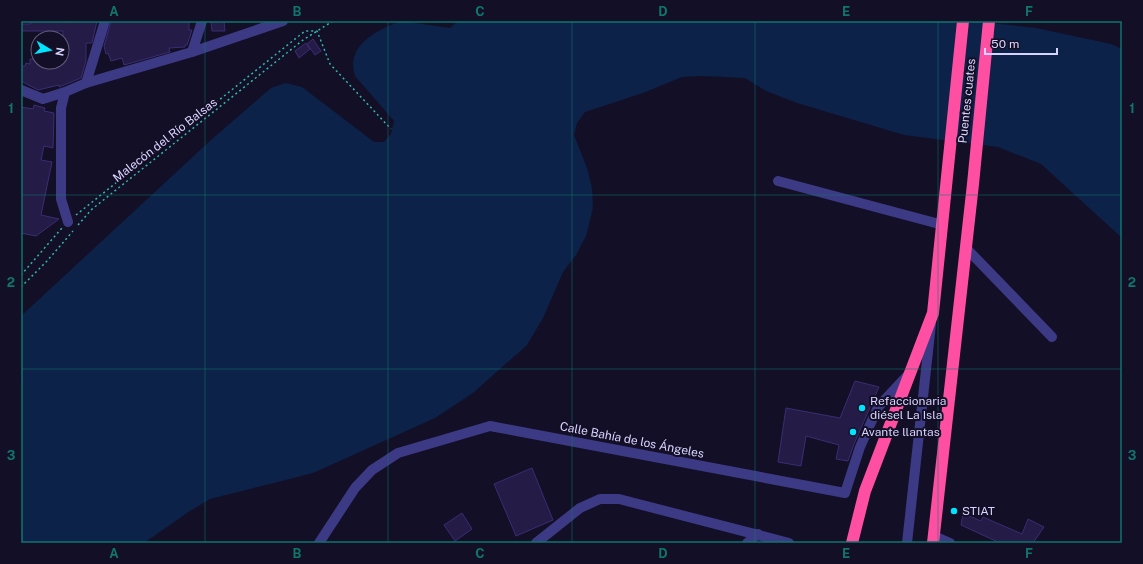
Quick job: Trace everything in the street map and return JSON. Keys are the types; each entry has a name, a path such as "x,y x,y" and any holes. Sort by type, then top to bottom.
{"highway":[{"name":"Puentes cuates","path":"852,543 865,491 933,313 963,21"},
{"name":"Puentes cuates","path":"934,540 973,184 989,21"}],"street":[{"path":"86,83 105,21"},
{"path":"192,52 202,21"},
{"path":"21,90 43,98 65,92 86,83 192,52 283,21"},
{"path":"65,92 61,108 62,199 68,222"},
{"path":"778,181 943,225"},
{"path":"966,248 1052,337"},
{"path":"907,543 933,313"},
{"name":"Calle Bahía de los Ángeles","path":"319,543 355,488 372,470 398,453 490,426 845,493 860,447 878,407 910,372"},
{"path":"536,543 580,508 600,499 619,499 789,543"},
{"path":"747,543 758,534"},
{"path":"934,540 950,543"}],"path":[{"name":"Malecón del Río Balsas","path":"21,287 47,261 91,210 317,31 333,21"},
{"path":"21,275 68,222 305,31 317,31 330,64 391,129"}],"water":[{"path":"401,21 450,28 458,21 973,21 1036,28 1111,44 1122,49 1122,238 1041,164 998,147 904,135 797,103 766,91 745,78 702,76 682,77 643,93 585,112 577,123 574,135 587,168 592,188 593,208 586,236 576,255 563,272 543,318 527,345 473,393 435,418 313,473 210,499 144,543 21,543 21,316 212,139 271,88 286,83 302,87 374,142 384,142 391,134 394,121 355,76 353,65 359,47 365,40 382,29"}],"building":[{"path":"33,21 97,21 92,43 86,43 86,61 81,78 59,87 59,85 38,90 21,81 21,66 25,66 26,63 30,64 30,70 70,70 70,30 21,31 21,24 30,24"},
{"path":"111,21 189,21 189,30 192,30 185,47 169,48 170,52 124,65 122,58 111,61 108,53 106,54 104,46"},
{"path":"211,21 224,21 225,31 212,31"},
{"path":"313,39 321,51 315,55 307,44"},
{"path":"306,43 310,49 299,58 295,51"},
{"path":"34,105 45,108 44,111 54,113 53,148 44,146 41,160 52,162 41,215 59,219 36,236 21,233 21,107 33,109"},
{"path":"855,381 879,387 848,461 836,459 839,445 806,436 801,466 778,462 786,408 840,418"},
{"path":"532,468 553,520 516,536 494,484"},
{"path":"462,513 472,529 455,541 444,525"},
{"path":"963,513 981,521 983,517 1022,534 1028,519 1044,527 1033,543 1000,543 961,525"}],"place":[{"name":"Refaccionaria diésel La Isla","path":"862,408"},
{"name":"Avante llantas","path":"853,432"},
{"name":"STIAT","path":"954,511"}]}
